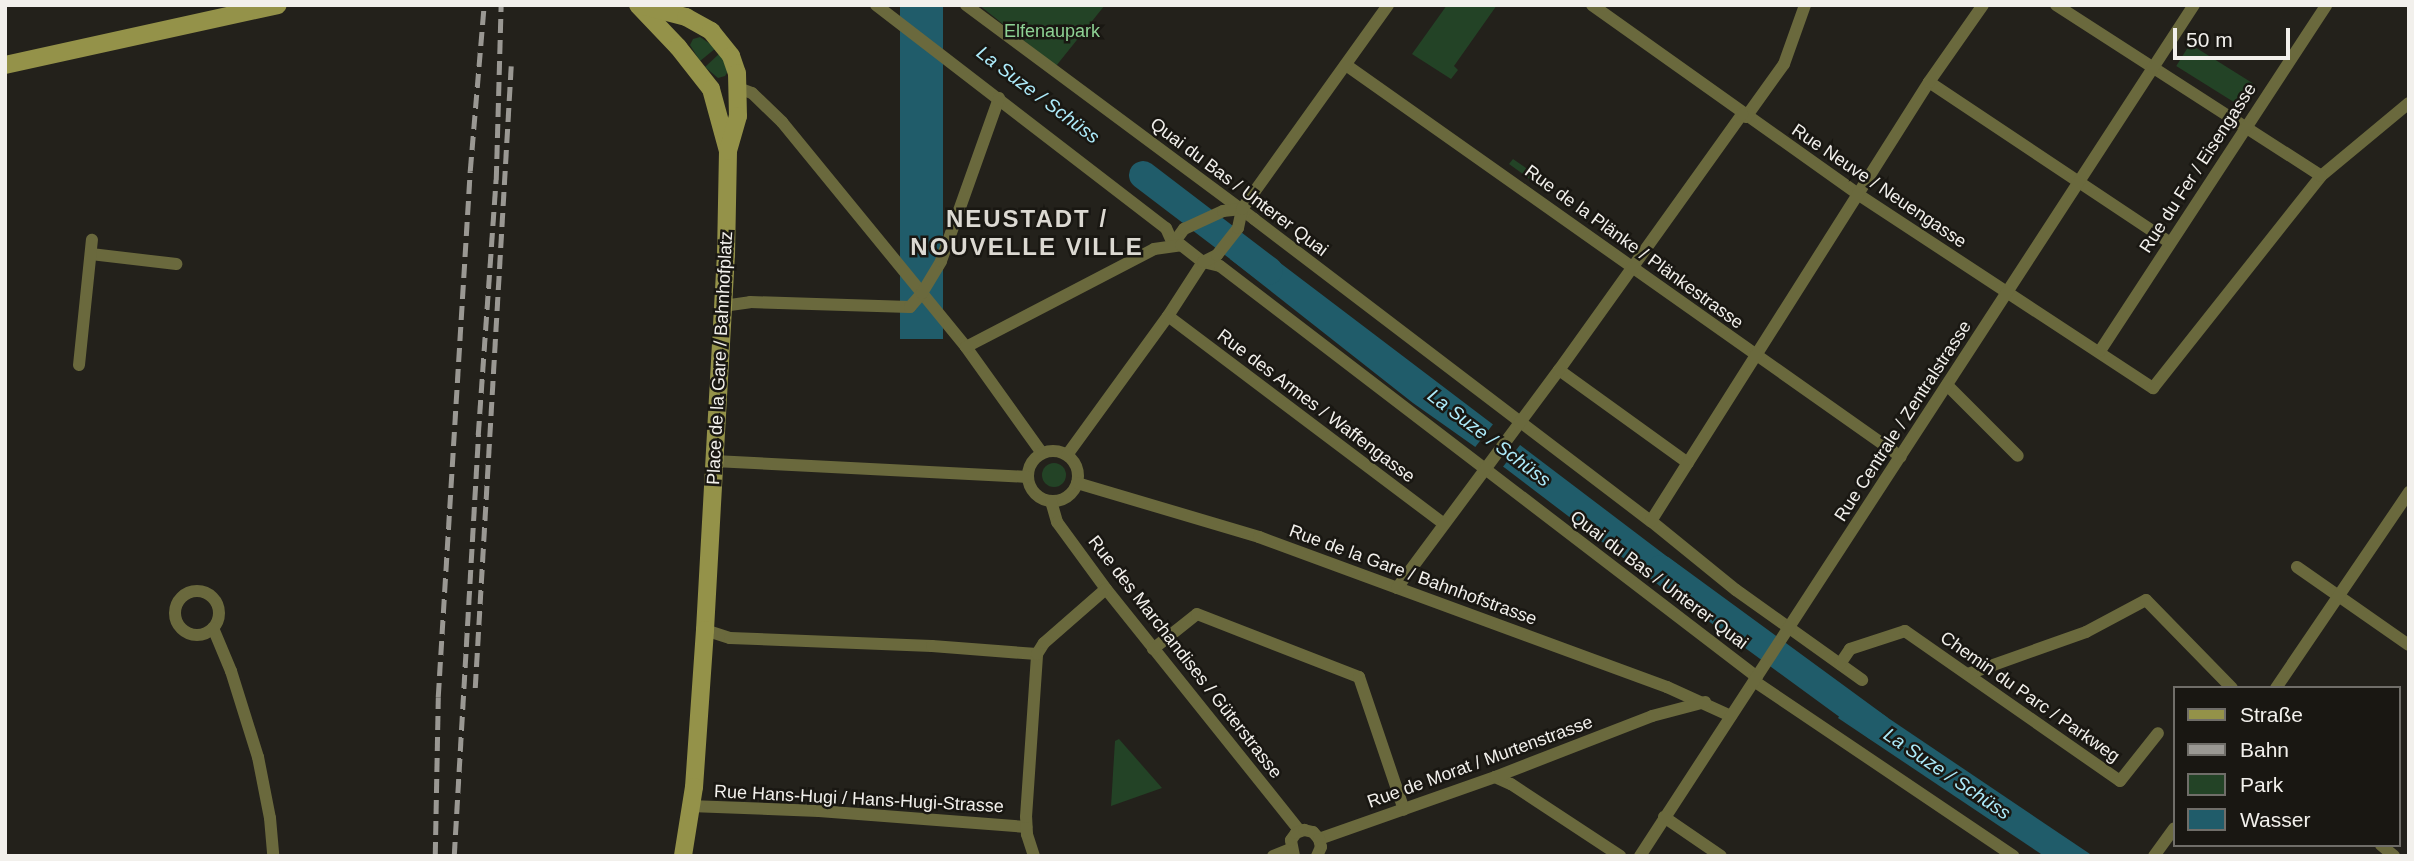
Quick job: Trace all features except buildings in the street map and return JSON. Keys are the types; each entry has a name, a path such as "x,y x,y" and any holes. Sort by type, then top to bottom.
{"street":[{"path":"5,65 277,5"},
{"path":"639,5 685,9 719,38 735,64 738,116 728,151"},
{"path":"639,5 678,47 711,89 738,88 752,93 782,121 966,347 1042,453"},
{"name":"Quai du Bas / Unterer Quai","path":"876,5 1166,228 1172,244 1187,249 1203,262 1220,266 1488,464 1807,717 2013,856"},
{"name":"Quai du Bas / Unterer Quai","path":"966,5 1242,209 1788,629 1862,680"},
{"path":"1067,455 1168,316 1203,262 1219,253 1238,228 1242,209 1388,5"},
{"path":"1397,588 1559,370 1631,267 1784,64 1805,5"},
{"path":"1651,521 1929,82 1983,5"},
{"path":"2056,5 2321,176 2409,103"},
{"name":"Rue Centrale / Zentralstrasse","path":"1640,856 2194,5"},
{"name":"Rue du Fer / Eisengasse","path":"2100,351 2326,5"},
{"name":"Rue Neuve / Neuengasse","path":"1594,6 1859,195 2153,388 2321,176"},
{"path":"678,47 685,9"},
{"name":"Rue de la Plänke / Plänkestrasse","path":"1346,65 1901,457"},
{"path":"1929,82 2169,242"},
{"name":"Place de la Gare / Bahnhofplatz","path":"682,856 690,806 705,630 723,306 728,151 711,89"},
{"path":"723,306 750,302 905,308 922,293 941,261 999,98"},
{"path":"966,347 1154,249 1172,244 1187,228 1219,213 1242,209"},
{"path":"79,365 92,247 176,264"},
{"name":"Rue des Armes / Waffengasse","path":"1168,316 1443,523"},
{"path":"1559,370 1688,463"},
{"path":"1947,385 2018,456"},
{"path":"1050,451 1067,455 1077,467 1077,483 1070,495 1051,501 1035,494 1028,478 1031,463 1042,453 1050,451"},
{"path":"714,461 1028,478"},
{"name":"Rue de la Gare / Bahnhofstrasse","path":"1077,483 1234,528 1705,702 1731,716"},
{"path":"2277,686 2338,597 2362,556 2409,492"},
{"name":"Rue des Marchandises / Güterstrasse","path":"1051,501 1057,522 1107,589 1300,831"},
{"path":"2297,567 2409,645"},
{"path":"1034,856 1026,827 1037,654 1063,624 1107,589"},
{"path":"1968,674 2086,632 2147,600 2230,686"},
{"path":"1153,649 1198,614 1359,677 1404,810"},
{"path":"213,628 231,671 258,757 269,808 273,856"},
{"path":"705,630 730,638 926,646 1037,654"},
{"name":"Chemin du Parc / Parkweg","path":"1840,664 1850,649 1905,631 2120,781 2158,733"},
{"name":"Rue de Morat / Murtenstrasse","path":"1319,838 1495,777 1652,716 1705,702"},
{"path":"1495,777 1520,790 1620,856"},
{"name":"Rue Hans-Hugi / Hans-Hugi-Strasse","path":"690,806 819,811 1026,827"},
{"path":"1664,817 1721,856"},
{"path":"1273,856 1292,852 1291,840 1300,831 1309,830 1319,838 1317,856"},
{"path":"2154,856 2172,831"}],"green space":[{"name":"Elfenaupark","path":"979,5 1105,5 1056,66"},
{"path":"1447,5 1497,5 1454,66 1458,70 1451,79 1412,54"},
{"path":"700,37 716,48 700,61 690,45 693,39"},
{"path":"2190,44 2253,83 2239,105 2176,66"},
{"path":"720,53 728,71 725,76 718,78 705,67"},
{"path":"1513,159 1556,188 1549,193 1509,164"},
{"path":"1672,273 1739,320 1736,325 1669,278"},
{"path":"1049,463 1059,463 1066,470 1066,480 1059,487 1049,487 1042,480 1042,470"},
{"path":"1119,739 1162,788 1111,806 1115,741"}],"water":[{"path":"900,5 943,5 943,339 900,339"},
{"path":"1246,237 1698,580 1681,602 1505,468 1413,403 1230,259"},
{"path":"1854,695 2093,856 2044,856 1838,718"}],"pier":[{"path":"1494,423 1521,444 1500,470 1474,449"}],"waterway":[{"name":"La Suze / Schüss","path":"1143,175 1269,271"},
{"name":"La Suze / Schüss","path":"1661,569 1877,727"}],"railway":[{"path":"435,856 438,697 470,171 484,5"},
{"path":"454,856 478,435 496,180 501,5"},
{"path":"475,688 511,66"}],"district":[{"name":"NEUSTADT / NOUVELLE VILLE","path":"1027,233"}]}
